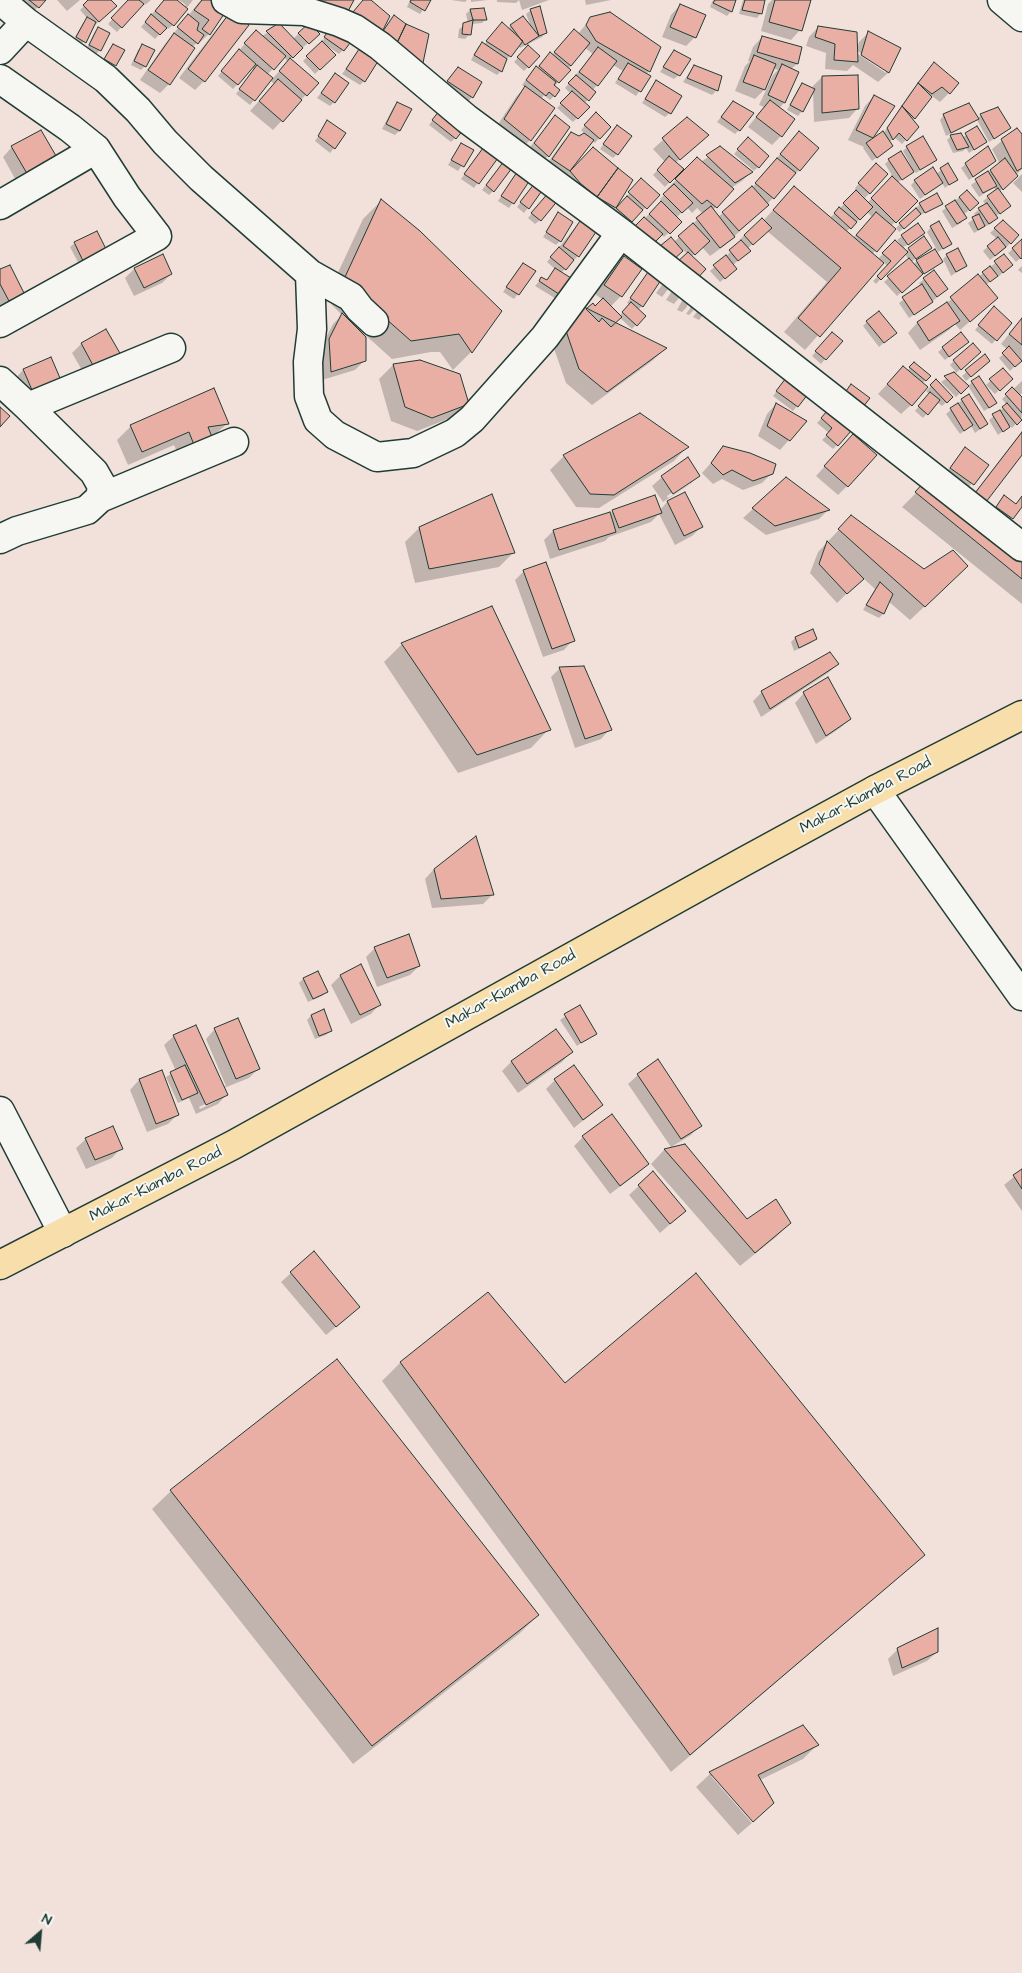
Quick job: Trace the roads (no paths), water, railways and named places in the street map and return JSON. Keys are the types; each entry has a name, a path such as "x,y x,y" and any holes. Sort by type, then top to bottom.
{"main road":[{"name":"Makar-Kiamba Road","path":"0,1266 233,1145 875,790 1022,715"}],"street":[{"path":"0,0 26,22 106,79 138,110 165,142 201,178 310,274 351,297 360,309 374,322"},
{"path":"226,0 242,9 304,11 355,29 380,46 467,119 621,233 1022,547"},
{"path":"1002,0 1022,17"},
{"path":"0,50 26,22"},
{"path":"0,323 157,236 127,197 96,149 70,128 3,84"},
{"path":"0,205 96,149"},
{"path":"310,274 312,328 308,362 309,396 318,420 336,435 377,457 413,454 455,432 472,419 545,337 621,233"},
{"path":"28,407 171,348"},
{"path":"0,381 94,472 102,486 100,498"},
{"path":"0,539 86,510 100,498 234,442"},
{"path":"875,790 1022,996"},
{"path":"0,1111 62,1233"}]}
